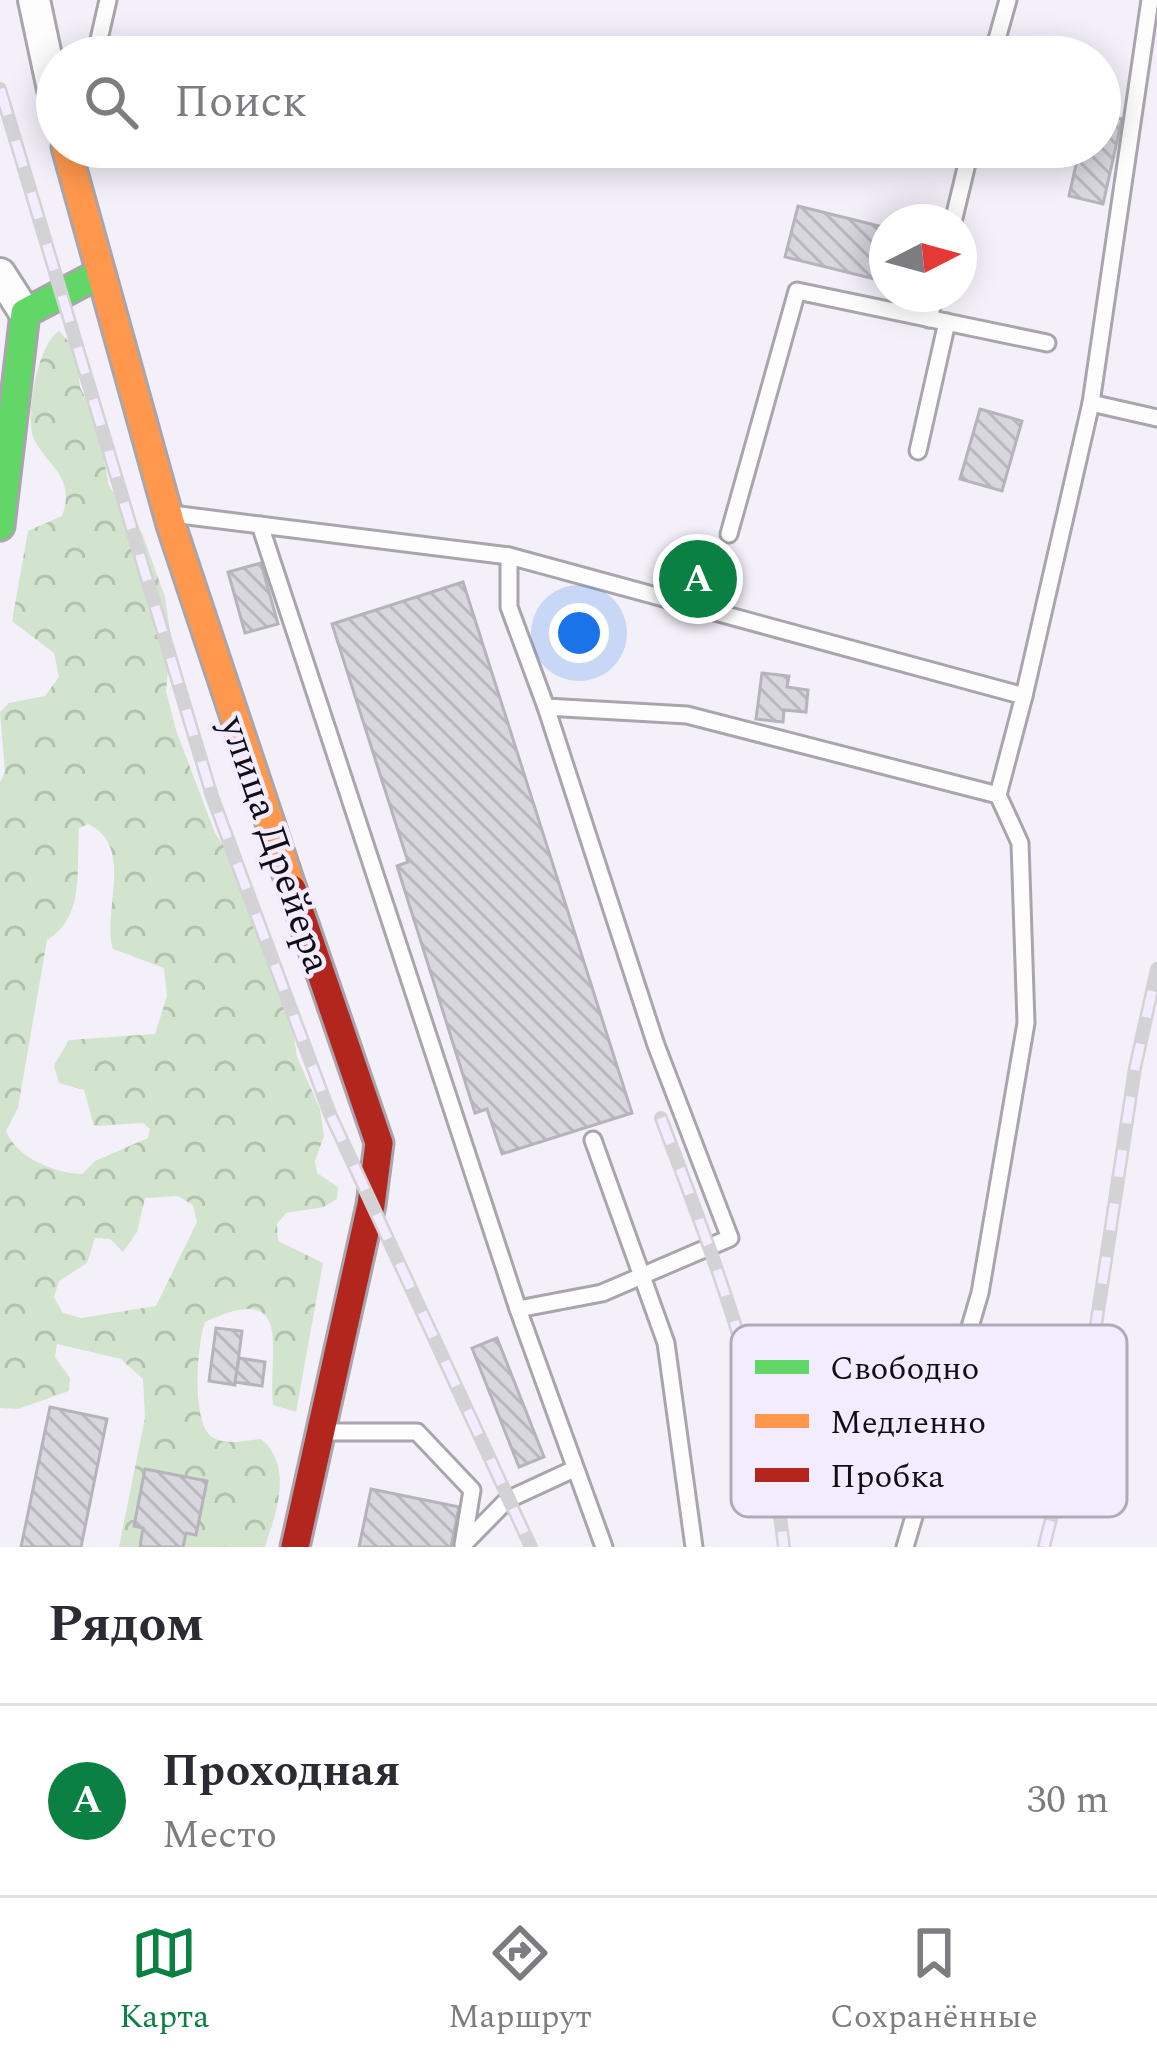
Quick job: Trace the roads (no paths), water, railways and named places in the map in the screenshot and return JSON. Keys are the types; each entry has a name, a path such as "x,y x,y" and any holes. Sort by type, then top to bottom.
{"street":[{"path":"34,0 42,36"},
{"name":"улица Дрейера","path":"73,168 95,276 164,512 379,1143 371,1205 296,1547"},
{"path":"0,274 25,313 0,526"},
{"path":"25,313 95,276"}],"lane":[{"path":"99,36 108,0"},
{"path":"998,36 1008,0"},
{"path":"971,1325 1026,1023 1020,843 998,795 1091,403 1150,0"},
{"path":"957,204 966,168"},
{"path":"729,534 797,291 1047,343"},
{"path":"929,319 931,312"},
{"path":"918,451 947,322"},
{"path":"1091,403 1157,418"},
{"path":"164,512 509,556 1024,696"},
{"path":"260,525 572,1470 604,1547"},
{"path":"509,556 509,607 656,1045 730,1238 602,1293 518,1309"},
{"path":"546,707 687,715 998,795"},
{"path":"593,1140 667,1343 694,1547"},
{"path":"319,1432 417,1432 472,1490 462,1546"},
{"path":"462,1546 507,1501 572,1470"},
{"path":"905,1547 914,1517"}],"railway":[{"path":"0,89 212,796 330,1114 531,1547"},
{"path":"1096,1325 1135,1068 1157,969"},
{"path":"661,1118 735,1325"},
{"path":"780,1517 784,1547"},
{"path":"1044,1547 1051,1517"}],"place":[{"name":"Проходная","path":"698,579"}]}
